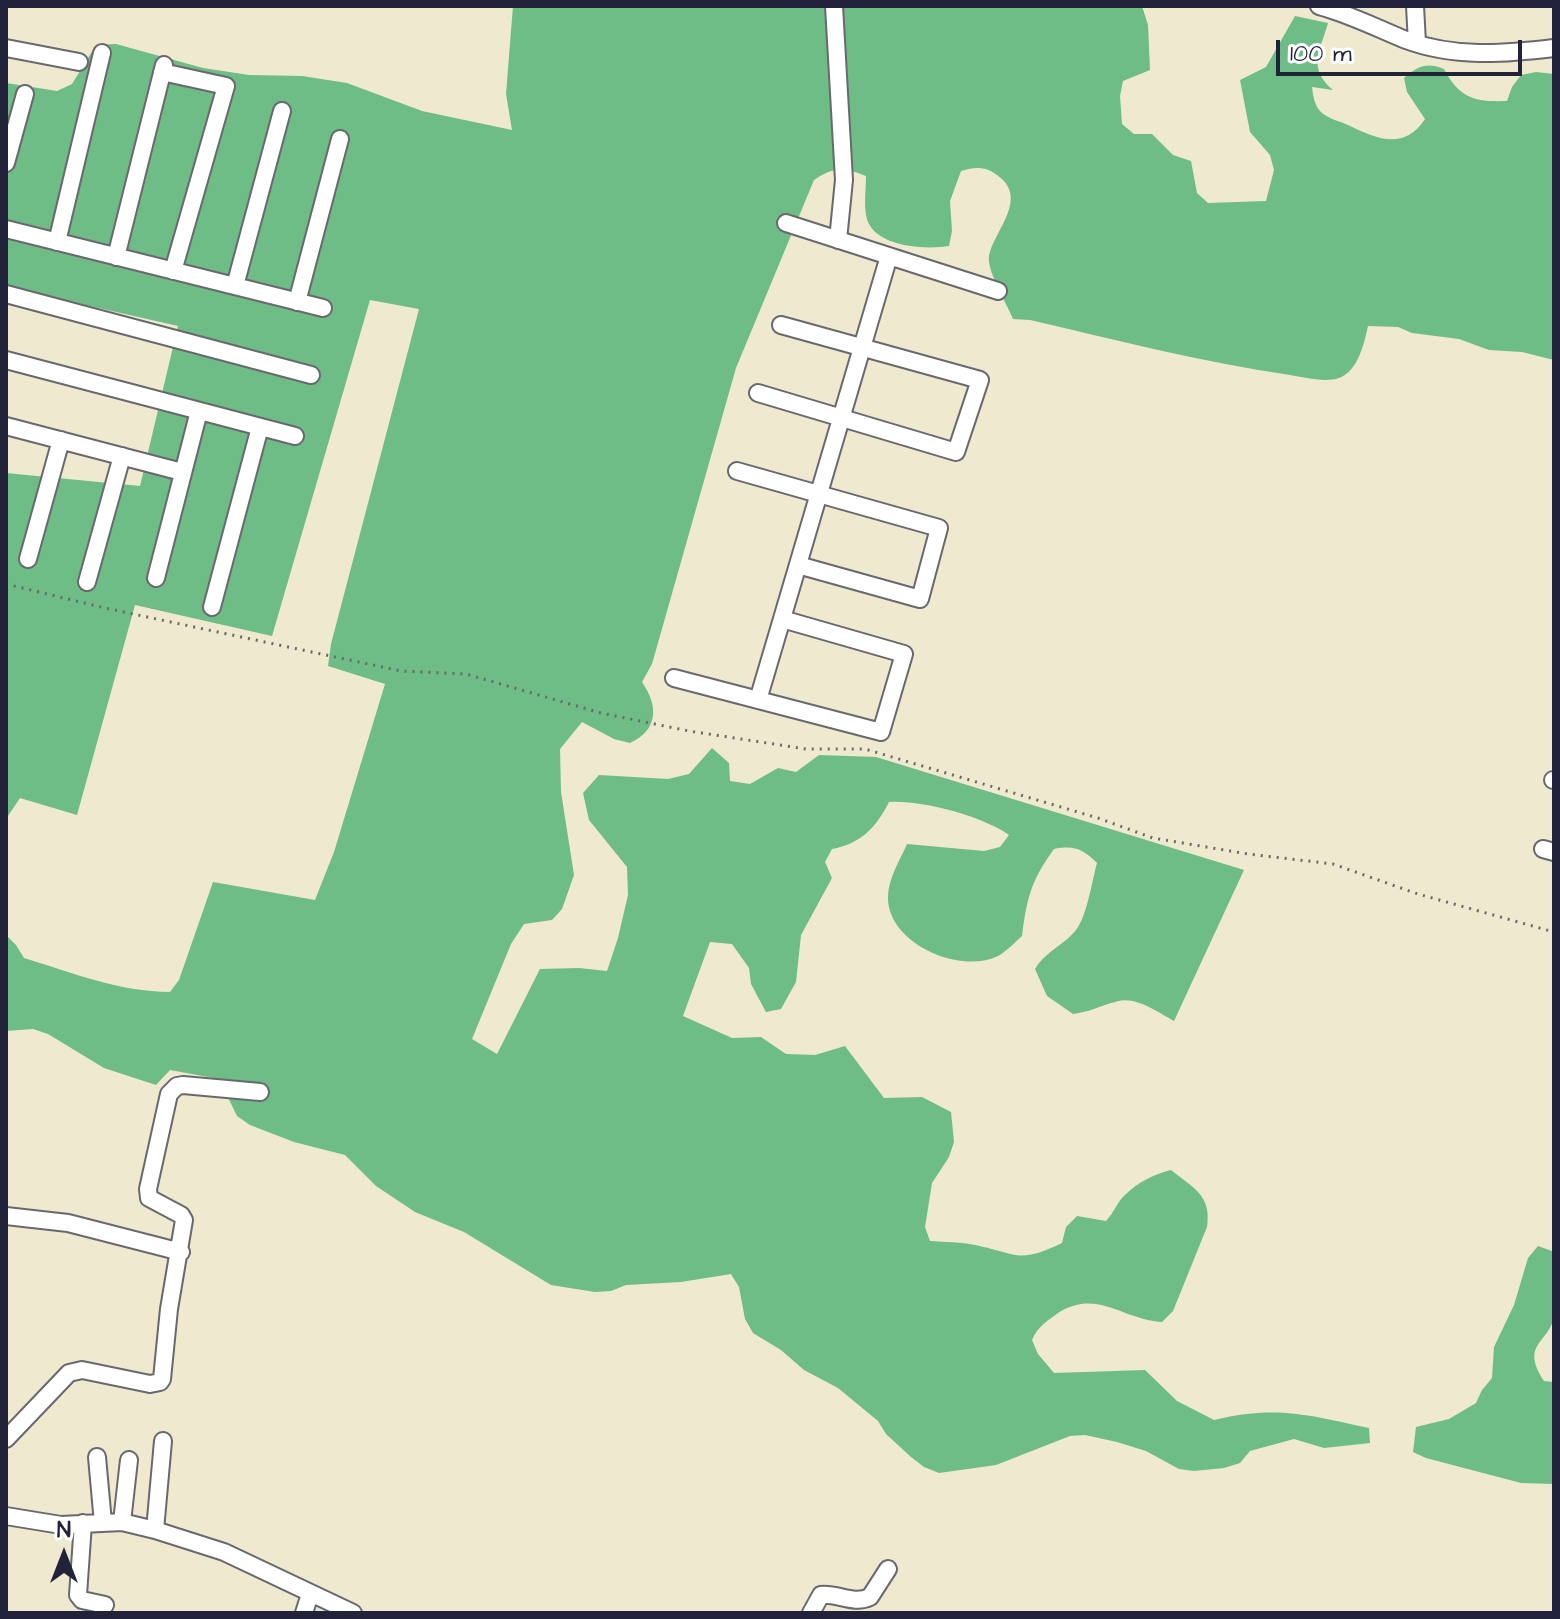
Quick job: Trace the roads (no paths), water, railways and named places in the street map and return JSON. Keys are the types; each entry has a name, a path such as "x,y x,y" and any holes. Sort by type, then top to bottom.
{"street":[{"path":"834,6 844,180 838,240"},
{"path":"1319,6 1417,43 1445,50 1481,54 1554,48"},
{"path":"1415,6 1417,43"},
{"path":"6,48 79,62"},
{"path":"57,242 102,53"},
{"path":"116,257 163,69 226,86 173,271"},
{"path":"6,163 25,94"},
{"path":"235,286 282,111"},
{"path":"297,302 340,139"},
{"path":"786,223 998,291"},
{"path":"6,229 323,308"},
{"path":"758,700 889,256"},
{"path":"6,294 311,375"},
{"path":"758,393 956,452 980,380 781,325"},
{"path":"6,360 295,436"},
{"path":"156,578 199,411"},
{"path":"6,426 182,472"},
{"path":"212,607 260,427"},
{"path":"28,559 61,440"},
{"path":"87,582 122,456"},
{"path":"737,471 939,528 920,599 798,565"},
{"path":"674,678 881,732 904,654 782,619"},
{"path":"6,1439 69,1373 82,1370 150,1384 160,1382 165,1375 169,1309 184,1227 181,1215 153,1201 148,1195 169,1094 177,1086 183,1085 260,1092"},
{"path":"6,1216 68,1223 181,1252"},
{"path":"155,1530 163,1441"},
{"path":"97,1457 103,1523"},
{"path":"122,1522 129,1460"},
{"path":"6,1516 48,1524 122,1522 155,1530 224,1552 353,1613"},
{"path":"83,1523 78,1595 82,1600 105,1605"},
{"path":"811,1613 821,1595 854,1600 870,1597 888,1569"},
{"path":"304,1613 310,1594"}]}
